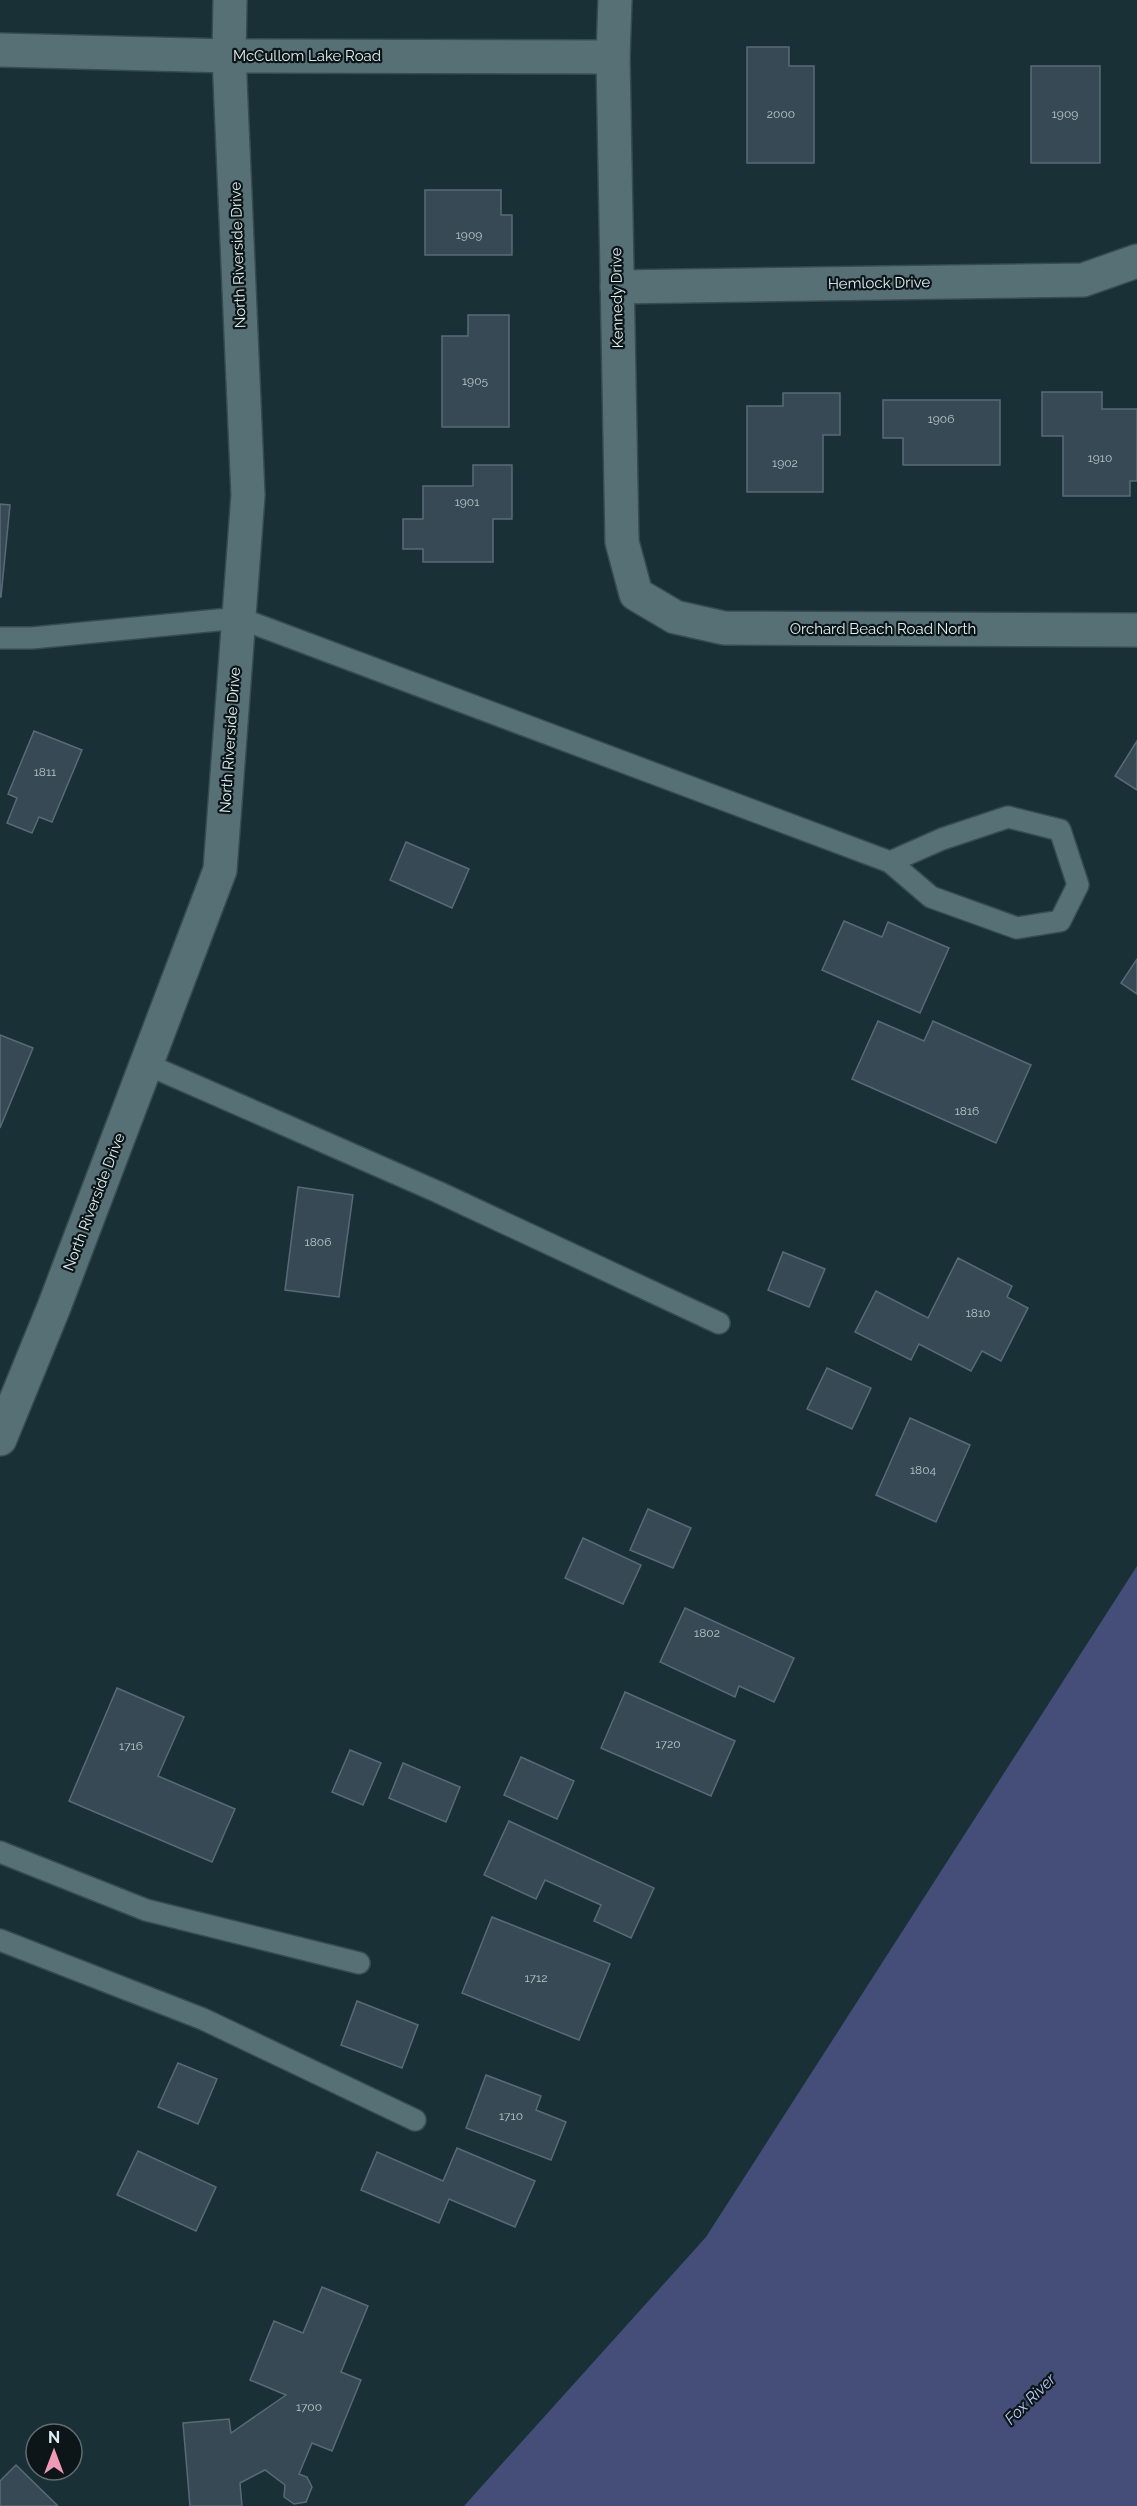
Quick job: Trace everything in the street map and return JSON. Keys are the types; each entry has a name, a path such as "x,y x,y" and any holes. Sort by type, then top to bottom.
{"street":[{"name":"North Riverside Drive","path":"0,1439 54,1307 220,870 248,495 229,56 231,0"},
{"name":"Kennedy Drive","path":"615,0 613,57 622,542 636,594"},
{"name":"McCullom Lake Road","path":"0,50 229,56 613,57"},
{"name":"Hemlock Drive","path":"617,287 1083,280 1137,261"},
{"name":"Orchard Beach Road North","path":"636,594 675,617 724,628 1137,630"}],"lane":[{"path":"0,638 32,638 239,618 890,862 931,897 1017,928 1060,921 1078,885 1060,830 1008,817 942,839 890,862"},
{"path":"146,1064 438,1192 719,1323"},
{"path":"0,1852 146,1910 359,1963"},
{"path":"0,1940 203,2019 415,2120"}],"water":[{"name":"Fox River","path":"1137,1566 1137,2506 464,2506 706,2237"}],"building":[{"path":"747,47 789,47 789,66 814,66 814,163 747,163"},
{"path":"1031,66 1100,66 1100,163 1031,163"},
{"path":"425,190 501,190 501,215 512,215 512,255 425,255"},
{"path":"468,315 509,315 509,427 442,427 442,336 468,336"},
{"path":"1042,392 1102,392 1102,409 1137,409 1137,481 1130,481 1130,496 1063,496 1063,436 1042,436"},
{"path":"783,393 840,393 840,435 823,435 823,492 747,492 747,406 783,406"},
{"path":"883,400 1000,400 1000,465 903,465 903,438 883,438"},
{"path":"473,465 512,465 512,519 493,519 493,562 423,562 423,549 403,549 403,519 423,519 423,486 473,486"},
{"path":"0,504 10,505 1,597 0,597"},
{"path":"34,731 82,750 52,822 39,817 32,833 7,823 17,798 8,794"},
{"path":"1137,741 1137,790 1115,776"},
{"path":"406,842 469,869 452,908 390,880"},
{"path":"844,921 882,937 888,922 949,948 920,1013 822,970"},
{"path":"1137,959 1137,994 1121,983"},
{"path":"878,1021 924,1041 933,1021 1031,1065 996,1143 852,1079"},
{"path":"0,1035 33,1048 0,1128"},
{"path":"298,1187 353,1195 339,1297 285,1290"},
{"path":"783,1252 825,1269 809,1307 768,1290"},
{"path":"958,1258 1012,1286 1007,1297 1028,1308 1001,1361 982,1351 971,1371 919,1344 911,1360 855,1332 876,1291 928,1318"},
{"path":"827,1368 871,1388 852,1429 807,1409"},
{"path":"910,1418 970,1445 936,1522 876,1495"},
{"path":"648,1509 691,1528 673,1568 630,1550"},
{"path":"583,1538 641,1565 623,1604 565,1578"},
{"path":"685,1608 794,1658 774,1702 739,1686 735,1697 660,1662"},
{"path":"117,1688 184,1717 158,1776 235,1809 212,1862 69,1801"},
{"path":"625,1692 735,1741 711,1796 601,1748"},
{"path":"350,1750 381,1763 363,1805 332,1792"},
{"path":"521,1757 574,1781 557,1819 504,1795"},
{"path":"403,1763 460,1787 446,1822 389,1798"},
{"path":"509,1821 654,1888 631,1938 594,1921 601,1905 545,1880 536,1899 484,1875"},
{"path":"492,1917 610,1964 579,2040 462,1993"},
{"path":"357,2001 418,2025 402,2068 341,2045"},
{"path":"178,2063 217,2079 198,2124 158,2107"},
{"path":"486,2075 541,2096 536,2110 566,2122 551,2160 466,2128"},
{"path":"457,2148 535,2181 515,2227 449,2199 439,2223 361,2190 377,2152 443,2181"},
{"path":"138,2151 216,2187 196,2231 117,2195"},
{"path":"322,2287 368,2306 341,2372 361,2380 332,2451 312,2443 299,2474 307,2477 312,2487 306,2502 294,2504 284,2497 285,2485 265,2470 240,2483 242,2506 190,2506 183,2423 229,2419 231,2433 286,2395 250,2380 274,2321 303,2333"},
{"path":"16,2465 24,2473 24,2482 33,2482 58,2506 0,2506 0,2481"}]}
